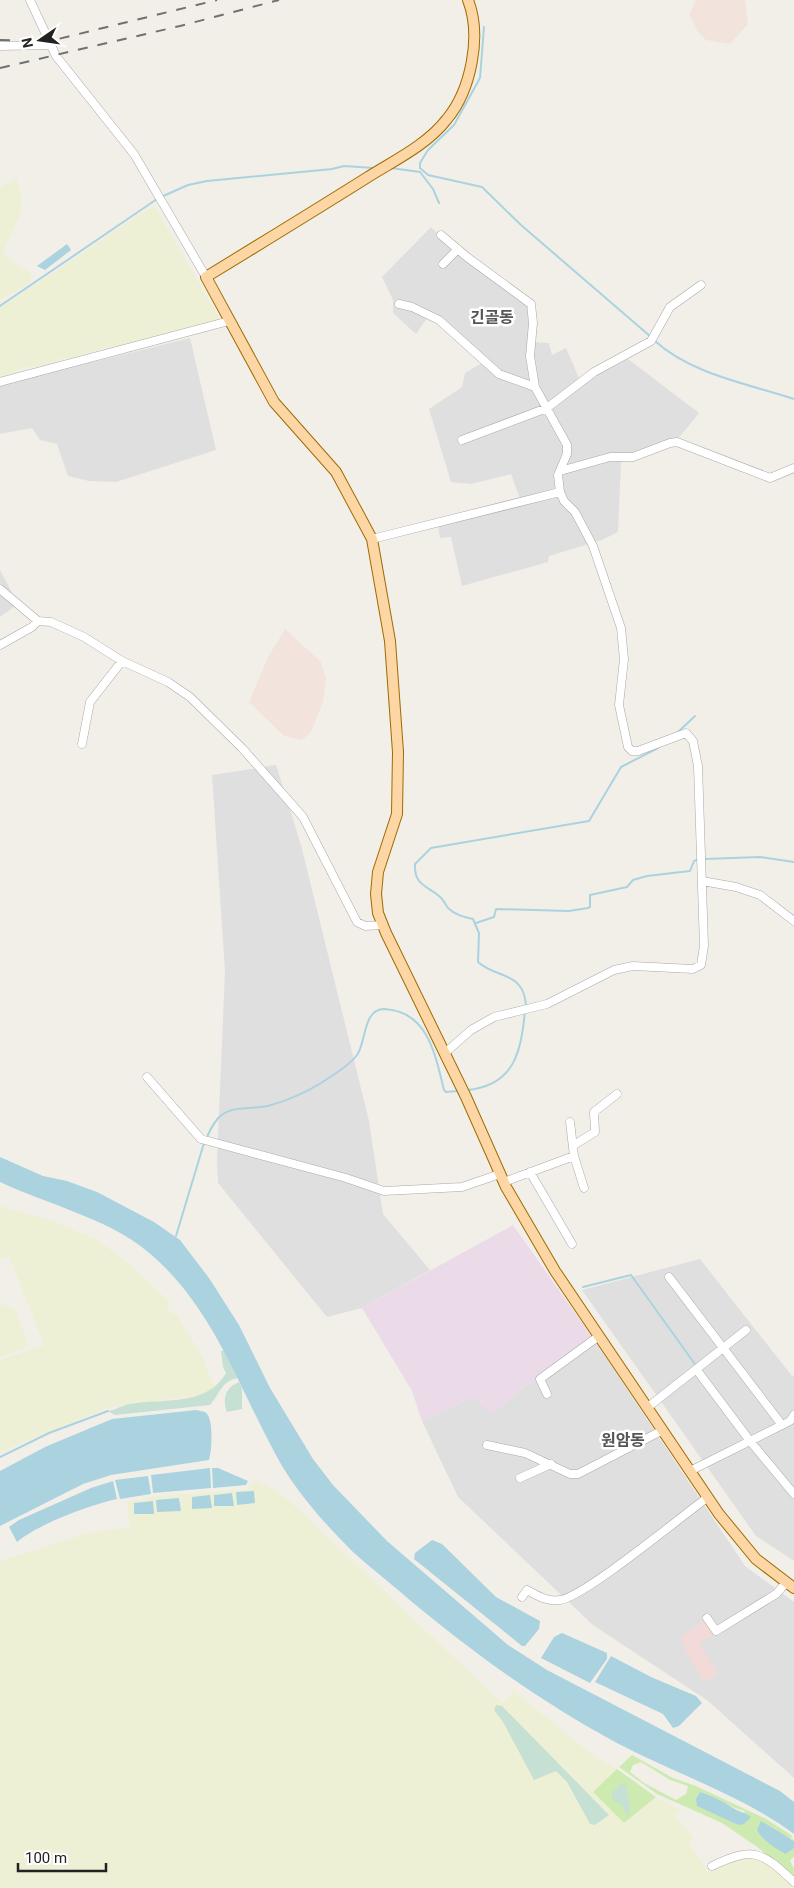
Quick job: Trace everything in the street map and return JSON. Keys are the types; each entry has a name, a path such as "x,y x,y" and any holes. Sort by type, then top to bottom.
{"main road":[{"path":"468,0 474,29 471,61 462,94 443,125 413,149 206,277 274,402 336,472 372,539 390,641 398,752 397,814 378,872 378,913 383,925 445,1053 502,1178 555,1270 708,1497 756,1559 790,1585"}],"street":[{"path":"30,0 51,45 62,63 134,154 206,277"},
{"path":"0,46 51,45"},
{"path":"442,235 531,304 533,323 530,356 535,387 567,445 567,454 560,471 560,492 564,501 575,512 593,546 619,621 624,651 619,704 628,747 632,751 638,751 670,737 686,733 693,741 698,766 704,946 701,965 693,969 633,966 614,970 546,1004 494,1017 470,1030 445,1053"},
{"path":"443,264 458,249"},
{"path":"462,440 548,408 594,372 651,341 670,307 701,285"},
{"path":"399,304 412,307 439,320 499,374 535,387"},
{"path":"0,382 229,321"},
{"path":"560,471 610,457 633,457 677,442 770,478 794,468"},
{"path":"372,539 560,492"},
{"path":"0,589 38,621 51,622 84,637 122,661 168,682 190,697 242,748 303,817 357,922 365,926 383,925"},
{"path":"0,645 32,627 38,621"},
{"path":"82,744 90,702 122,661"},
{"path":"702,881 736,887 760,895 794,921"},
{"path":"147,1077 201,1139 346,1178 384,1191 462,1187 530,1172 574,1156"},
{"path":"574,1145 595,1132 594,1112 617,1094"},
{"path":"570,1122 574,1156 584,1188"},
{"path":"530,1172 572,1244"},
{"path":"669,1277 782,1425"},
{"path":"648,1407 746,1330"},
{"path":"547,1394 540,1379 599,1336"},
{"path":"696,1369 750,1441 794,1494"},
{"path":"690,1471 790,1421 794,1415"},
{"path":"487,1445 525,1453 570,1474 584,1472 663,1430"},
{"path":"520,1478 551,1464"},
{"path":"522,1597 527,1590 549,1600 561,1600 574,1594 603,1576 708,1497"},
{"path":"707,1618 716,1630 790,1585"},
{"path":"712,1866 736,1855 750,1853 771,1861 794,1882"}],"shaded area":[{"path":"696,0 745,0 748,24 730,44 706,40 698,32 689,15"},
{"path":"431,227 465,260 529,305 531,313 529,342 549,343 552,355 566,348 579,378 586,380 628,359 699,413 673,445 621,462 618,532 602,540 549,556 548,562 462,586 451,537 440,538 438,525 522,504 511,474 471,484 451,482 429,409 462,387 465,373 482,363 434,320 428,317 416,334 393,313 393,300 382,277"},
{"path":"190,338 216,450 116,482 89,481 68,476 57,444 40,440 32,428 0,434 0,385"},
{"path":"0,570 18,604 0,617"},
{"path":"285,629 321,662 326,679 323,702 310,734 301,740 284,736 249,702 268,657"},
{"path":"276,765 301,845 369,1121 383,1214 430,1270 362,1308 327,1317 218,1183 217,1160 225,971 212,775"},
{"path":"513,1225 592,1337 519,1391 493,1414 473,1397 422,1421 412,1391 362,1308"},
{"path":"700,1259 792,1376 794,1375 794,1561 756,1536 582,1290"},
{"path":"592,1337 745,1566 794,1602 794,1778 708,1701 593,1625 458,1497 422,1421 473,1397 493,1413 519,1391"},
{"path":"706,1620 714,1633 700,1644 718,1674 703,1682 681,1642 682,1636"}],"green space":[{"path":"17,179 22,200 20,215 3,252 14,263 30,272 32,276 30,282 0,301 0,187"},
{"path":"154,205 220,319 111,349 106,347 72,358 63,358 47,365 21,368 17,372 0,376 0,308"},
{"path":"0,1206 51,1220 98,1240 135,1269 169,1301 168,1311 177,1315 201,1354 215,1388 202,1395 110,1407 0,1452 0,1360 44,1345 9,1256 0,1259"},
{"path":"0,1303 15,1309 29,1346 0,1357"},
{"path":"221,1351 225,1351 238,1378 224,1385 210,1405 115,1415 108,1411 130,1404 183,1399 208,1391 218,1384 226,1373 223,1367"},
{"path":"239,1382 242,1388 242,1409 227,1412 226,1394 234,1384"},
{"path":"254,1479 280,1493 297,1508 502,1703 514,1691 593,1755 617,1769 593,1792 625,1823 656,1797 680,1810 675,1815 694,1838 689,1842 707,1871 747,1857 758,1859 779,1872 794,1888 0,1888 0,1561 85,1534 130,1527 127,1502 150,1497 248,1489"},
{"path":"496,1705 502,1706 609,1815 595,1825 590,1824 567,1782 556,1771 534,1780 503,1722 494,1710"},
{"path":"632,1755 673,1778 696,1786 766,1819 791,1835 794,1841 790,1837 786,1854 794,1848 794,1857 790,1860 794,1869 794,1879 760,1849 722,1823 657,1794 619,1767","holes":["641,1762 670,1780 688,1786 686,1794 676,1800 644,1783 630,1772 633,1765","700,1792 745,1811 738,1825 698,1806"]},
{"path":"617,1769 656,1797 624,1823 593,1792"},
{"path":"621,1783 626,1785 630,1803 629,1814 627,1815 622,1806 612,1799 612,1793"}],"water":[{"path":"67,244 71,250 45,270 37,266"},
{"path":"0,1157 43,1176 67,1181 97,1192 154,1222 180,1240 209,1278 239,1325 270,1388 313,1459 333,1485 387,1541 508,1645 547,1670 780,1791 794,1802 794,1834 729,1795 615,1742 558,1709 502,1672 423,1611 364,1562 322,1519 293,1483 277,1457 207,1322 171,1273 133,1240 115,1230 0,1182"},
{"path":"196,1410 205,1412 210,1420 211,1449 209,1460 111,1475 83,1484 0,1526 0,1471 45,1447 112,1419"},
{"path":"210,1468 211,1488 153,1493 151,1475"},
{"path":"212,1468 218,1468 248,1481 246,1485 213,1488"},
{"path":"148,1476 151,1494 120,1499 115,1480"},
{"path":"113,1481 117,1499 51,1522 17,1542 9,1527 19,1520 91,1488"},
{"path":"254,1491 255,1503 237,1505 236,1492"},
{"path":"232,1493 234,1506 214,1506 214,1495"},
{"path":"210,1495 212,1508 192,1509 192,1497"},
{"path":"179,1498 181,1511 157,1512 156,1500"},
{"path":"153,1501 154,1514 134,1514 134,1503"},
{"path":"432,1540 442,1544 496,1597 540,1621 539,1629 525,1646 522,1646 414,1559 415,1553"},
{"path":"562,1633 607,1653 607,1659 590,1683 541,1658 554,1637"},
{"path":"611,1656 651,1677 696,1696 702,1703 679,1726 673,1728 663,1714 595,1682"},
{"path":"700,1792 751,1817 744,1824 738,1825 697,1806 696,1799"},
{"path":"761,1821 794,1841 794,1848 786,1854 766,1841 757,1830"}],"waterway":[{"path":"484,27 480,78 454,125 428,150 420,163 420,168 428,175 482,187 521,225 651,337"},
{"path":"161,197 188,185 207,181 332,169 344,166 374,168"},
{"path":"391,168 420,172 433,189 439,203"},
{"path":"0,306 157,199"},
{"path":"655,341 685,362 703,370 794,399"},
{"path":"677,733 695,716"},
{"path":"526,1006 524,995 515,981 478,962 479,933 473,919 448,908 440,897 422,884 416,876 415,864 431,848 589,821 621,767 658,748"},
{"path":"705,859 760,857 794,862"},
{"path":"476,923 494,917 496,909 569,911 588,908 590,907 590,895 627,887 633,880 647,876 690,871 694,861 700,859"},
{"path":"206,1139 215,1122 228,1111 263,1107 282,1102 321,1083 340,1070 357,1055 369,1020 377,1010 384,1009 399,1012 411,1017 420,1026 433,1049 444,1090 446,1092 458,1091"},
{"path":"468,1090 484,1087 496,1081 513,1064 521,1040 525,1011"},
{"path":"176,1236 204,1143"},
{"path":"583,1287 631,1275 697,1367"},
{"path":"0,1457 49,1433 108,1411"}],"railway":[{"path":"0,40 50,41 217,0"},
{"path":"0,68 180,26 279,0"}],"district":[{"name":"긴골동","path":"492,317"},
{"name":"원암동","path":"623,1440"}]}
